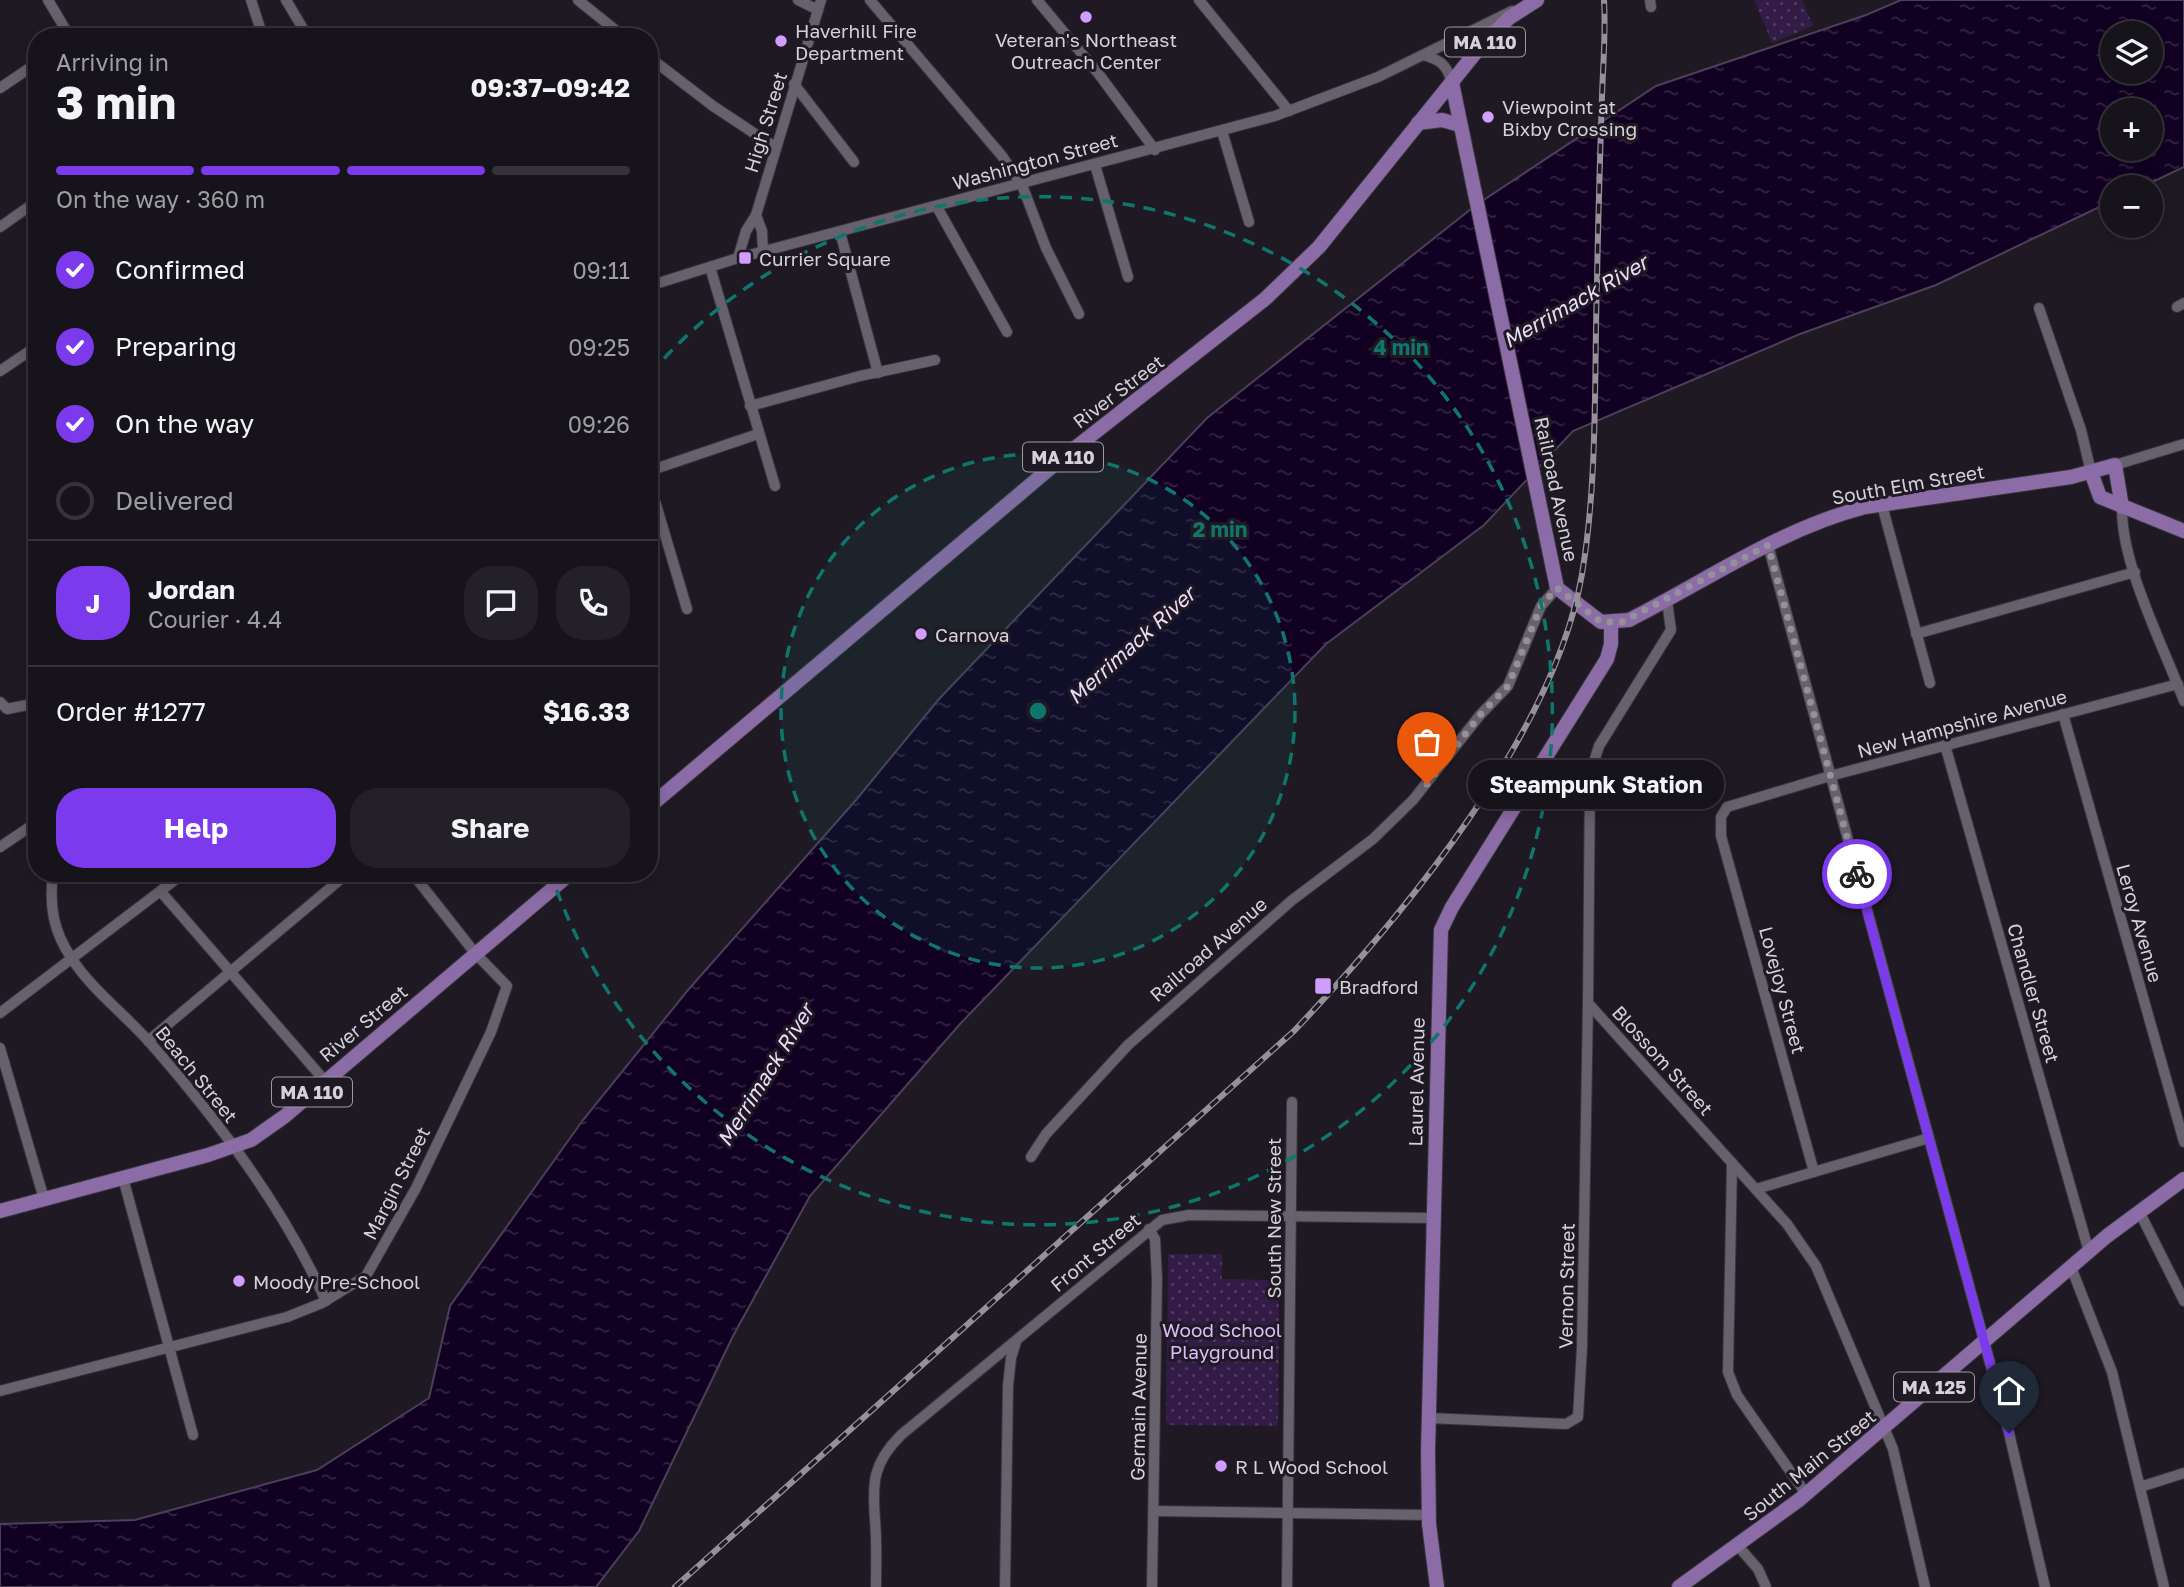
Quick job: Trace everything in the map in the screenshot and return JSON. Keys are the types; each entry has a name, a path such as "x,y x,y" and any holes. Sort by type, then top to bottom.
{"main road":[{"name":"Washington Street","path":"1452,83 1495,31 1531,3"},
{"name":"River Street","path":"658,799 1061,459 1256,307 1319,247 1452,83"},
{"name":"Railroad Avenue","path":"1452,83 1556,582"},
{"path":"1418,123 1442,120 1460,126"},
{"path":"2115,465 2122,507"},
{"name":"South Elm Street","path":"1611,624 1629,620 1768,545 1836,515 1882,505 2091,472 2115,465"},
{"path":"2091,472 2101,497 2184,531"},
{"path":"1556,582 1601,622 1611,624"},
{"name":"Laurel Avenue","path":"1437,1587 1428,1516 1428,1418 1441,930 1452,906 1607,659 1611,644 1611,624"},
{"name":"River Street","path":"0,1211 251,1140 285,1116 553,882"},
{"name":"South Main Street","path":"1679,1587 1806,1494 2088,1252 2184,1179"}],"street":[{"path":"48,0 65,28"},
{"path":"251,0 260,28"},
{"path":"286,0 303,28"},
{"path":"578,0 613,28"},
{"path":"798,0 819,5"},
{"path":"870,0 1002,156 1022,185 1046,248 1079,314"},
{"path":"1037,0 1098,73 1155,150"},
{"path":"1199,0 1289,111"},
{"name":"Washington Street","path":"658,283 738,258 1155,150 1289,111 1378,77 1531,3"},
{"name":"High Street","path":"738,258 746,231 757,215 819,5"},
{"path":"1423,55 1438,59 1448,68 1452,83"},
{"path":"658,63 775,147"},
{"path":"0,88 28,69"},
{"path":"794,84 854,162"},
{"path":"1222,131 1249,222"},
{"path":"1096,165 1128,277"},
{"path":"0,227 28,207"},
{"path":"937,207 1007,332"},
{"name":"High Street","path":"757,215 762,231 763,252"},
{"path":"839,232 878,373"},
{"path":"710,267 775,486"},
{"path":"2039,308 2081,430 2091,472"},
{"path":"0,371 28,352"},
{"path":"750,406 935,360"},
{"path":"658,468 758,434"},
{"path":"2115,465 2184,444"},
{"path":"1882,505 1930,683"},
{"path":"2122,507 2122,528 2134,572 2184,701"},
{"path":"658,511 687,609"},
{"path":"1768,545 1985,1342 2045,1587"},
{"path":"1916,634 2134,572"},
{"name":"Railroad Avenue","path":"1031,1157 1046,1134 1128,1045 1291,901 1373,839 1413,800 1480,715 1508,686 1541,606 1556,582"},
{"name":"Blossom Street","path":"1667,601 1671,630 1599,746 1590,774 1588,1003 1756,1189 1799,1241 1826,1285 1893,1450 1925,1587"},
{"name":"New Hampshire Avenue","path":"1721,817 1727,807 1740,801 2178,684"},
{"path":"4,706 28,705"},
{"name":"Leroy Avenue","path":"2063,714 2184,1142"},
{"name":"Chandler Street","path":"1945,745 2088,1252"},
{"name":"Lovejoy Street","path":"1721,817 1721,836 1814,1172"},
{"path":"0,847 28,828"},
{"name":"Beach Street","path":"52,882 50,895 53,924 72,961 148,1041 233,1146 260,1184 309,1264 326,1301"},
{"path":"0,1013 174,882"},
{"path":"148,1041 337,882"},
{"path":"419,882 475,953"},
{"path":"162,893 325,1081"},
{"name":"Margin Street","path":"0,1391 287,1317 326,1301 366,1276 416,1188 491,1032 507,986 475,953"},
{"name":"Vernon Street","path":"1428,1418 1566,1424 1578,1417 1583,1347 1588,1003"},
{"path":"0,1048 44,1199"},
{"name":"South New Street","path":"1287,1587 1292,1102"},
{"path":"1756,1189 1929,1138"},
{"path":"1732,1163 1728,1372 1737,1395 1806,1494"},
{"path":"123,1178 194,1435"},
{"path":"2139,1211 2184,1301"},
{"name":"Front Street","path":"876,1587 873,1502 879,1462 901,1435 1162,1220 1189,1215 1433,1218"},
{"name":"Germain Avenue","path":"1149,1229 1155,1239 1157,1279 1152,1587"},
{"path":"2070,1267 2112,1372 2164,1587"},
{"path":"1005,1587 1008,1387 1011,1358 1017,1340"},
{"path":"2140,1487 2184,1473"},
{"path":"1154,1511 1287,1511 1428,1516"},
{"path":"1738,1546 1758,1569 1766,1587"}],"green space":[{"path":"1754,0 1802,0 1813,26 1772,43"},
{"name":"Wood School Playground","path":"1168,1254 1222,1254 1222,1279 1279,1280 1278,1426 1166,1425"}],"water":[{"name":"Merrimack River","path":"1901,0 2184,0 2184,167 2163,177 2100,175 2100,207 1936,285 1800,334 1573,431 1484,525 1326,644 960,1024 810,1196 733,1336 639,1531 596,1587 0,1587 0,1524 135,1520 317,1470 429,1398 450,1306 583,1120 688,990 856,800 939,699 1207,418 1476,205 1656,86 1866,15"}],"railway":[{"path":"675,1587 1294,1031 1337,985 1426,878 1469,819 1508,758 1541,696 1566,635 1582,574 1587,538 1594,428 1604,0"}],"way so far":[{"path":"1427,784 1480,715 1508,686 1541,606 1557,588 1601,622 1622,622 1667,601 1768,545 1857,874"}],"place":[{"name":"Veteran's Northeast Outreach Center","path":"1086,17"},
{"name":"Haverhill Fire Department","path":"781,41"},
{"name":"Viewpoint at Bixby Crossing","path":"1488,117"},
{"name":"Currier Square","path":"745,258"},
{"name":"Carnova","path":"921,634"},
{"name":"Steampunk Station","path":"1427,784"},
{"name":"Bradford","path":"1323,986"},
{"name":"Moody Pre-School","path":"239,1281"},
{"name":"R L Wood School","path":"1221,1466"}],"route":[{"path":"1857,874 2009,1433"}]}
